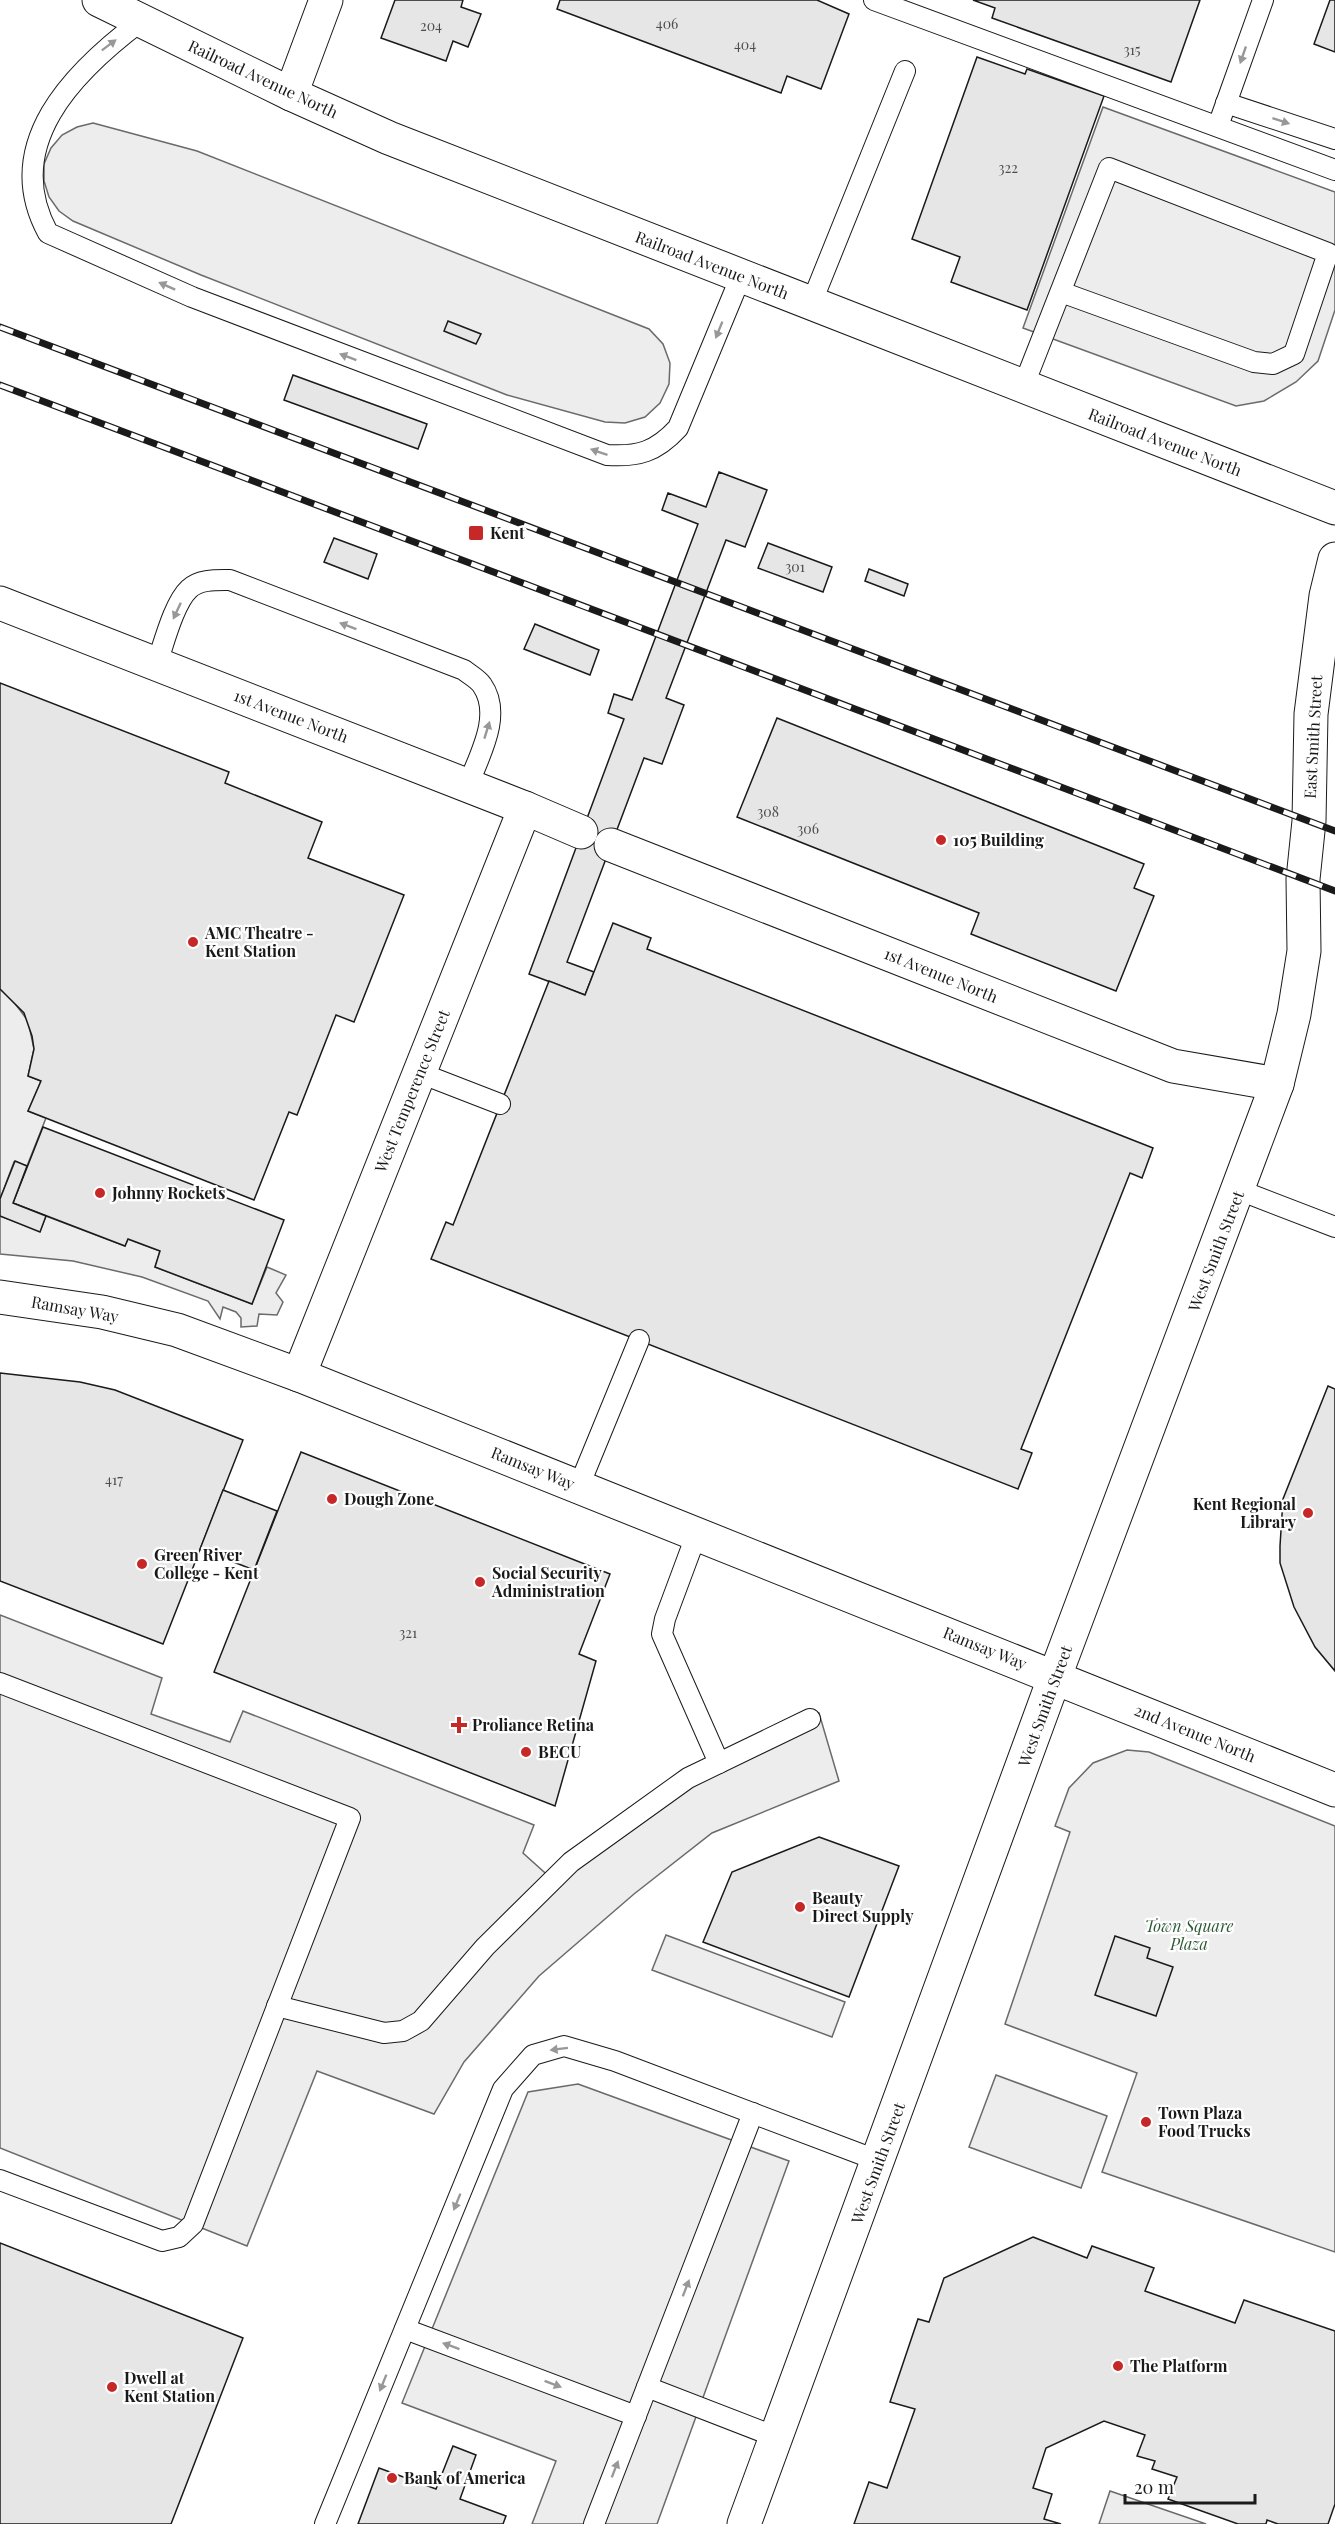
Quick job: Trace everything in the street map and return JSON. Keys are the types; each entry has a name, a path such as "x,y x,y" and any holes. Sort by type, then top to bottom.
{"street":[{"name":"Railroad Avenue North","path":"99,0 291,94 389,138 1335,508"},
{"path":"291,94 326,0"},
{"name":"East Smith Street","path":"1303,879 1309,821 1311,714 1326,596 1335,560"},
{"name":"1st Avenue North","path":"0,603 468,785 581,832"},
{"name":"West Temperence Street","path":"299,1375 525,808"},
{"name":"1st Avenue North","path":"611,845 1173,1066 1277,1084"},
{"name":"West Smith Street","path":"744,2524 1055,1676 1277,1084 1294,1014 1304,951 1303,879"},
{"name":"Ramsay Way","path":"0,1297 102,1312 177,1330 299,1375 1055,1676"},
{"name":"2nd Avenue North","path":"1055,1676 1335,1790"}],"lane":[{"path":"874,0 1335,170"},
{"path":"1218,126 1263,0"},
{"path":"36,102 141,21"},
{"path":"811,304 905,71"},
{"path":"1226,104 1335,139"},
{"path":"1023,387 1109,168 1328,253 1294,354 1273,364 1254,362 1061,292"},
{"path":"18,202 30,219 48,233 192,297 607,455 632,457 665,442 678,428 741,276"},
{"path":"157,663 177,610 189,588 207,580 230,580 464,670 482,684 490,701 491,723 468,785"},
{"path":"420,1073 500,1104"},
{"path":"1239,1190 1335,1227"},
{"path":"579,1486 639,1340"},
{"path":"697,1533 665,1619 662,1634 719,1763"},
{"path":"0,1683 350,1818 193,2224 179,2237 162,2241 0,2180"},
{"path":"277,2006 384,2033 403,2031 421,2021 485,1947 572,1862 688,1778 810,1719"},
{"path":"325,2524 503,2090 532,2055 564,2046 615,2061 879,2161"},
{"path":"594,2524 753,2113"},
{"path":"405,2329 636,2416"},
{"path":"647,2387 776,2437"}],"shaded area":[{"path":"1103,107 1335,192 1335,310 1318,361 1296,382 1264,401 1236,406 1023,328"},
{"path":"93,123 197,151 649,329 663,344 670,363 669,384 660,403 645,417 625,423 605,422 507,395 201,275 73,221 59,211 49,197 44,181 44,164 51,148 62,135 77,127"},
{"path":"0,989 11,998 28,1021 34,1049 28,1076 41,1081 28,1111 46,1118 27,1166 14,1162 0,1199"},
{"path":"0,1216 40,1231 46,1216 125,1246 128,1239 160,1251 155,1267 252,1304 267,1267 286,1275 276,1293 283,1302 277,1315 259,1314 257,1326 241,1327 241,1318 236,1312 223,1307 220,1319 208,1301 142,1277 73,1261 0,1254"},
{"path":"0,1615 162,1678 151,1714 230,1742 243,1711 534,1825 523,1853 553,1880 636,1813 819,1713 839,1781 712,1833 634,1894 539,1976 464,2062 434,2114 317,2071 247,2246 0,2148"},
{"name":"Town Square Plaza","path":"1127,1750 1149,1752 1335,1826 1335,2252 1102,2172 1137,2073 1005,2024 1070,1832 1055,1826 1069,1788 1093,1763"},
{"path":"666,1935 845,2002 832,2037 652,1970"},
{"path":"996,2075 1107,2116 1081,2188 969,2147"},
{"path":"578,2084 789,2161 657,2524 532,2524 556,2461 402,2403 528,2092"},
{"path":"1110,2491 1206,2524 1099,2524"}],"building":[{"path":"395,0 463,0 461,7 481,14 468,47 453,41 446,61 381,38"},
{"path":"560,0 817,0 849,14 821,89 787,76 781,93 557,9"},
{"path":"973,0 1200,0 1171,82 992,18 995,8"},
{"path":"1330,0 1335,0 1335,52 1314,44"},
{"path":"977,57 1025,74 1027,69 1104,96 1027,310 951,282 960,257 912,239"},
{"path":"448,321 481,334 476,344 444,331"},
{"path":"293,375 427,424 418,449 284,400"},
{"path":"719,472 767,490 745,547 726,540 666,698 684,705 662,764 644,758 567,962 594,972 585,995 529,974 624,719 608,713 614,694 632,700 698,524 662,510 668,493 706,507"},
{"path":"334,538 377,554 368,579 324,562"},
{"path":"768,543 832,567 823,592 758,568"},
{"path":"869,569 908,584 904,596 865,581"},
{"path":"535,624 599,650 590,675 524,649"},
{"name":"AMC Theatre - Kent Station","path":"0,683 229,772 225,783 322,822 308,858 404,895 354,1022 336,1015 297,1115 289,1112 254,1200 28,1111 41,1081 28,1076 34,1049 32,1036 24,1013 0,989"},
{"name":"105 Building","path":"777,718 1144,864 1134,888 1154,896 1116,991 971,934 979,913 737,817"},
{"path":"613,923 651,938 647,949 1153,1148 1142,1178 1130,1173 1021,1449 1032,1453 1018,1489 431,1259 446,1222 453,1225 549,981 585,995"},
{"path":"43,1127 284,1220 252,1304 155,1267 160,1251 128,1239 125,1246 13,1203"},
{"path":"15,1161 27,1166 13,1203 46,1216 40,1232 0,1216 0,1199"},
{"path":"0,1373 80,1382 115,1390 243,1440 163,1644 0,1581"},
{"name":"Kent Regional Library","path":"1328,1386 1335,1389 1335,1671 1315,1647 1294,1607 1280,1563 1283,1499"},
{"path":"301,1452 610,1574 579,1654 596,1661 555,1806 214,1672"},
{"path":"223,1490 277,1511 254,1570 200,1549"},
{"name":"Beauty Direct Supply","path":"819,1837 899,1866 849,1997 703,1942 732,1872"},
{"path":"1115,1936 1150,1948 1147,1958 1173,1967 1156,2016 1095,1995"},
{"name":"The Platform","path":"1033,2237 1087,2258 1092,2246 1154,2268 1145,2291 1235,2323 1244,2300 1335,2331 1335,2504 1328,2524 1278,2524 1267,2520 1266,2524 1238,2524 1168,2499 1177,2477 1152,2469 1155,2461 1137,2456 1145,2435 1104,2421 1046,2448 1033,2488 1052,2494 1044,2519 1061,2524 854,2524 869,2482 887,2488 915,2409 890,2402 918,2319 929,2322 944,2278"},
{"name":"Dwell at Kent Station","path":"0,2243 243,2338 171,2524 0,2524"},
{"name":"Bank of America","path":"453,2446 476,2455 460,2499 506,2516 503,2524 358,2524 379,2468 436,2489"}],"railway":[{"path":"0,327 1335,831"},
{"path":"0,385 1335,891"}],"place":[{"name":"Kent","path":"476,533"},
{"name":"105 Building","path":"941,840"},
{"name":"AMC Theatre - Kent Station","path":"193,942"},
{"name":"Johnny Rockets","path":"100,1193"},
{"name":"Dough Zone","path":"332,1499"},
{"name":"Kent Regional Library","path":"1308,1513"},
{"name":"Green River College - Kent","path":"142,1564"},
{"name":"Social Security Administration","path":"480,1582"},
{"name":"Proliance Retina","path":"459,1725"},
{"name":"BECU","path":"526,1752"},
{"name":"Beauty Direct Supply","path":"800,1907"},
{"name":"Town Plaza Food Trucks","path":"1146,2122"},
{"name":"The Platform","path":"1118,2366"},
{"name":"Dwell at Kent Station","path":"112,2387"},
{"name":"Bank of America","path":"392,2478"}]}
